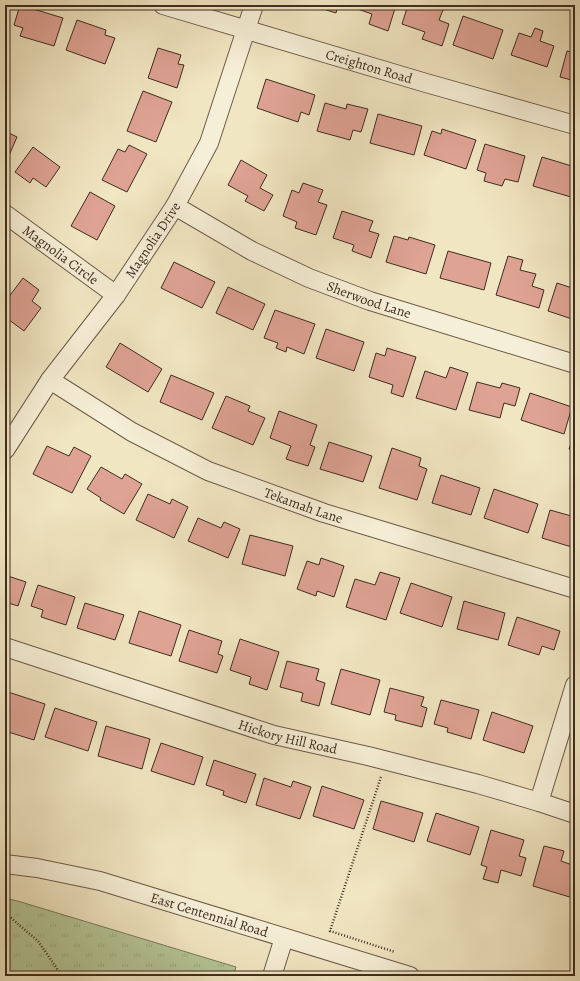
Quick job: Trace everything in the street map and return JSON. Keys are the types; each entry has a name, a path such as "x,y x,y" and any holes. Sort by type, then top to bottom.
{"street":[{"name":"Creighton Road","path":"163,5 426,84 575,125"},
{"name":"Magnolia Drive","path":"5,450 50,380 116,295 175,206 209,142 254,5"},
{"name":"Sherwood Lane","path":"175,206 252,251 309,278 370,301 575,364"},
{"name":"Magnolia Circle","path":"5,214 116,295"},
{"name":"Tekamah Lane","path":"50,380 132,432 208,471 324,513 575,589"},
{"name":"Hickory Hill Road","path":"5,647 274,735 471,782 575,814"},
{"path":"539,802 575,685"},
{"name":"East Centennial Road","path":"5,864 36,868 100,881 410,976"},
{"path":"272,976 284,938"}],"path":[{"path":"382,773 330,930 402,954"},
{"path":"5,916 11,918 38,941 62,976"}],"green space":[{"path":"5,898 236,967 233,976 5,976"}],"building":[{"path":"20,5 63,18 54,46 20,36 23,28 14,25"},
{"path":"310,5 338,5 336,13"},
{"path":"349,5 396,5 388,31 369,24 372,14"},
{"path":"408,5 429,5 443,10 439,20 449,24 442,46 422,39 425,32 402,24"},
{"path":"463,16 503,30 493,59 453,45"},
{"path":"77,20 106,30 105,35 115,38 105,64 66,50"},
{"path":"535,28 543,31 540,41 554,46 547,67 511,55 519,33 531,37"},
{"path":"158,48 181,55 178,64 184,65 177,88 148,78"},
{"path":"567,51 575,53 575,81 560,77"},
{"path":"266,79 315,95 309,115 301,112 298,122 257,108"},
{"path":"143,91 172,102 156,142 127,131"},
{"path":"325,103 346,109 347,104 368,109 361,132 353,130 350,140 317,131"},
{"path":"378,114 422,126 414,155 370,143"},
{"path":"442,129 476,140 466,169 424,155 432,131 441,134"},
{"path":"5,131 17,137 7,160 5,159"},
{"path":"485,144 525,156 518,182 505,179 502,186 484,181 486,173 477,170"},
{"path":"129,145 147,154 127,192 102,180 118,149 125,152"},
{"path":"33,147 60,167 46,187 33,178 30,183 15,172"},
{"path":"542,157 575,167 575,182 571,197 533,186"},
{"path":"241,160 267,175 260,188 273,195 264,211 245,201 248,196 228,185"},
{"path":"303,183 323,190 318,202 327,205 316,235 295,228 297,222 283,216 292,190 299,193"},
{"path":"90,192 115,206 97,240 71,226"},
{"path":"342,211 373,221 369,231 379,234 371,258 352,251 354,245 333,238"},
{"path":"394,236 408,240 409,237 435,245 426,274 386,262"},
{"path":"448,251 491,263 484,290 440,278"},
{"path":"508,256 523,260 520,270 536,274 532,286 544,290 539,308 496,295"},
{"path":"174,262 215,282 202,308 161,288"},
{"path":"23,278 39,290 32,301 41,308 24,331 5,317 5,302"},
{"path":"557,283 575,289 575,320 548,311"},
{"path":"228,287 265,304 253,330 216,313"},
{"path":"275,310 315,324 304,354 287,347 286,352 276,348 278,343 264,338"},
{"path":"326,329 364,342 354,371 316,358"},
{"path":"120,343 162,369 148,392 106,367"},
{"path":"387,348 416,357 403,397 391,393 393,385 369,377 376,353 385,356"},
{"path":"450,367 468,373 456,410 416,398 425,371 446,378"},
{"path":"171,375 214,393 202,420 160,402"},
{"path":"477,382 500,388 502,383 520,388 515,406 504,403 500,418 469,410"},
{"path":"530,393 572,407 564,434 521,420"},
{"path":"226,396 250,406 248,411 265,418 253,445 212,428"},
{"path":"279,411 317,425 310,445 315,447 308,466 286,459 291,446 270,438"},
{"path":"575,432 575,452 569,449"},
{"path":"329,442 372,456 363,482 320,469"},
{"path":"47,446 69,456 74,447 91,456 72,493 33,474"},
{"path":"392,448 421,458 419,466 427,469 417,500 379,488"},
{"path":"101,467 122,479 125,474 142,484 124,514 100,500 101,498 87,489"},
{"path":"441,475 480,488 471,515 432,503"},
{"path":"494,489 538,504 528,533 484,518"},
{"path":"148,494 170,504 172,499 188,507 174,538 136,520"},
{"path":"550,510 575,517 575,548 542,538"},
{"path":"198,518 221,528 224,522 240,529 228,558 188,541"},
{"path":"250,535 293,546 285,576 242,564"},
{"path":"321,558 344,566 334,597 317,591 316,596 297,589 307,561 319,565"},
{"path":"380,572 400,578 386,620 346,607 355,579 375,585"},
{"path":"5,575 26,582 18,606 5,602"},
{"path":"411,583 452,597 442,627 400,613"},
{"path":"38,585 75,597 66,625 41,617 43,610 31,606"},
{"path":"464,601 505,613 498,640 457,629"},
{"path":"85,603 124,615 115,640 77,628"},
{"path":"139,611 181,625 171,656 129,643"},
{"path":"517,617 560,631 554,650 542,646 539,655 508,645"},
{"path":"189,630 222,641 218,654 223,656 217,673 179,661"},
{"path":"240,639 279,652 267,690 249,684 251,677 230,670"},
{"path":"287,661 319,669 316,680 325,683 319,706 301,701 303,693 280,687"},
{"path":"341,669 380,680 370,715 331,704"},
{"path":"390,688 424,697 421,706 427,708 422,727 395,720 396,715 384,712"},
{"path":"5,691 45,704 34,740 5,731"},
{"path":"441,700 479,710 471,739 447,732 448,728 434,724"},
{"path":"55,708 97,722 88,751 45,737"},
{"path":"492,712 533,726 524,753 483,740"},
{"path":"106,726 150,739 142,769 98,756"},
{"path":"161,743 203,757 194,785 151,771"},
{"path":"214,760 256,774 246,803 223,795 224,791 206,785"},
{"path":"264,778 291,787 293,781 311,787 300,819 256,805"},
{"path":"322,786 364,800 354,829 313,816"},
{"path":"381,801 423,813 414,842 373,829"},
{"path":"436,813 479,827 470,855 427,841"},
{"path":"491,830 524,840 519,856 526,858 521,876 501,870 498,883 483,879 487,867 481,865"},
{"path":"544,846 564,851 561,861 575,866 575,889 573,898 533,886"}]}
